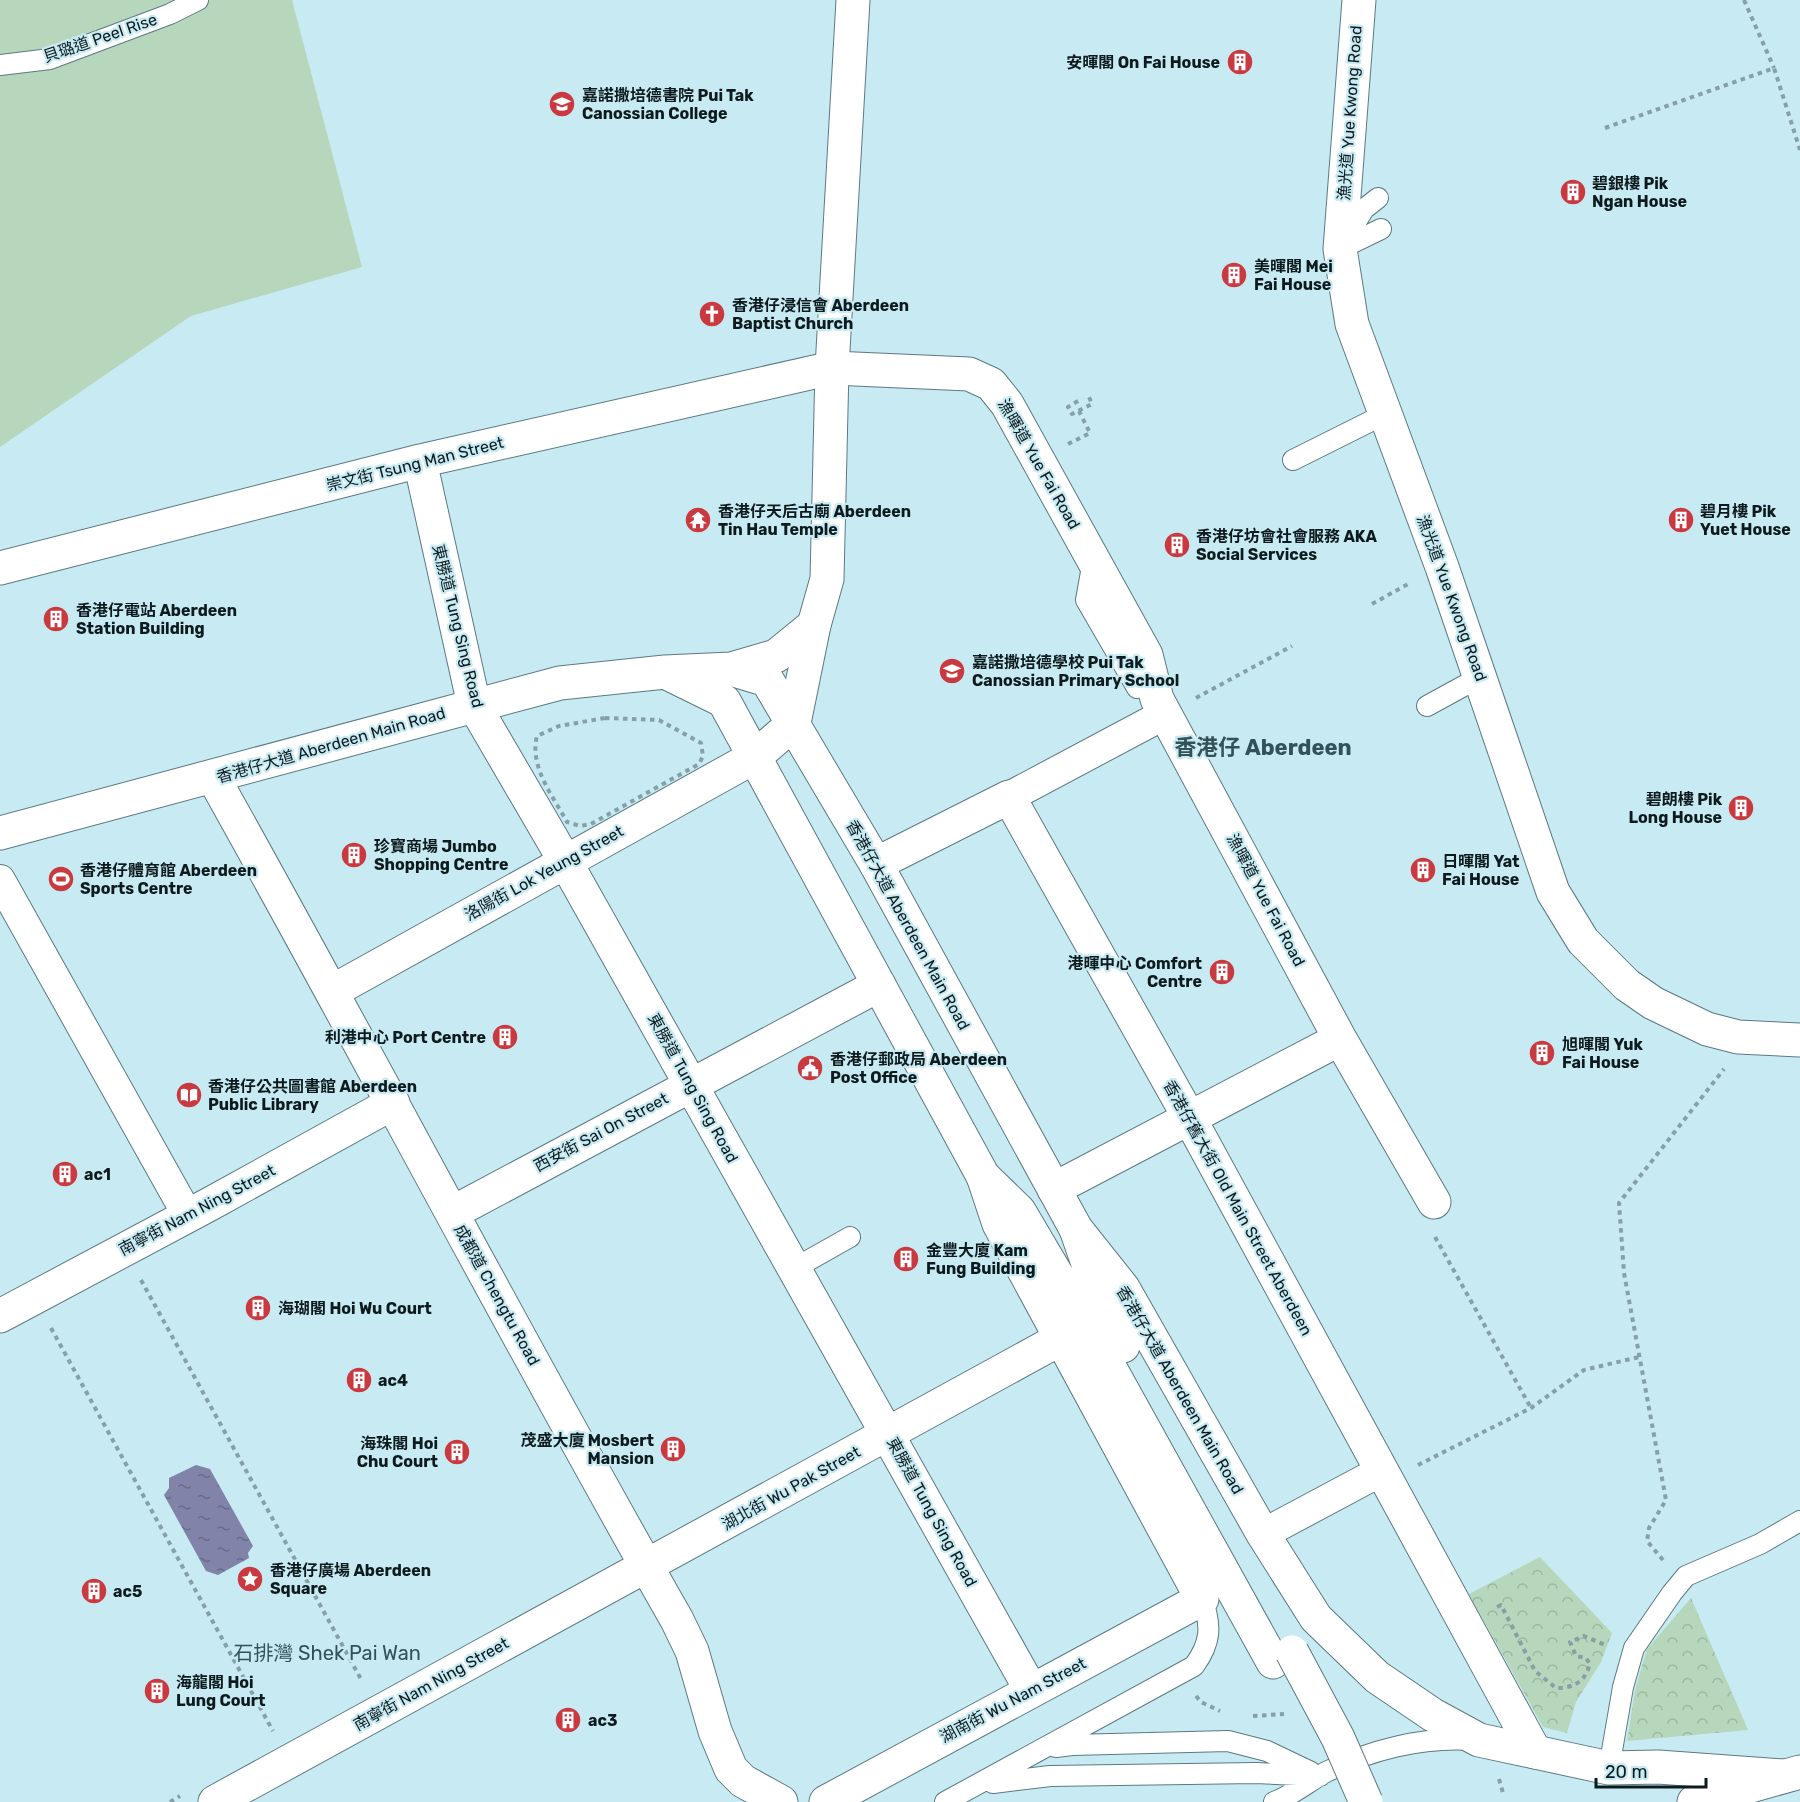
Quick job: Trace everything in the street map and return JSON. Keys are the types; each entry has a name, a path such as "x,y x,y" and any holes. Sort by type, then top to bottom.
{"street":[{"path":"794,723 814,626 827,579 830,553 832,368 853,0"},
{"name":"漁光道 Yue Kwong Road","path":"1359,0 1340,249 1352,324 1480,678 1553,892 1583,941 1627,985 1678,1017 1738,1037 1800,1040"},
{"name":"崇文街 Tsung Man Street","path":"0,568 420,461 832,368"},
{"name":"漁暉道 Yue Fai Road","path":"832,368 969,374 991,384 1007,404 1146,655 1163,700 1432,1215"},
{"name":"東勝道 Tung Sing Road","path":"420,461 474,705 565,861 1031,1690"},
{"path":"731,669 777,656 814,626"},
{"name":"香港仔大道 Aberdeen Main Road","path":"0,834 560,683 665,672 731,669 767,680 876,864 1076,1228 1123,1288 1263,1534 1316,1618 1377,1677 1433,1715 1479,1740 1609,1768 1659,1767 1794,1774"},
{"path":"665,672 723,701 756,756 983,1176 999,1224 1202,1599"},
{"path":"876,864 1009,796 1163,700"},
{"name":"洛陽街 Lok Yeung Street","path":"333,991 756,756 794,723"},
{"name":"成都道 Chengtu Road","path":"213,777 333,991 692,1651 715,1731 731,1768 743,1781 781,1802"},
{"name":"香港仔舊大街 Old Main Street Aberdeen","path":"1009,796 1190,1119 1534,1752"},
{"path":"0,880 187,1214"},
{"name":"西安街 Sai On Street","path":"452,1213 879,985"},
{"path":"1054,1189 1340,1039"},
{"name":"南寧街 Nam Ning Street","path":"0,1316 393,1103"},
{"path":"983,1176 1019,1211 1283,1657 1338,1738 1366,1802"},
{"path":"1076,1228 1104,1310 1283,1657 1318,1749 1342,1802"},
{"name":"湖北街 Wu Pak Street","path":"646,1566 1062,1338"},
{"path":"1263,1534 1381,1470"},
{"name":"南寧街 Nam Ning Street","path":"215,1802 646,1566"},
{"name":"湖南街 Wu Nam Street","path":"826,1802 1202,1599"},
{"path":"1694,1802 1794,1774"}],"lane":[{"name":"貝璐道 Peel Rise","path":"0,65 50,59 170,14 198,0"},
{"path":"1340,249 1364,209 1378,198"},
{"path":"1340,249 1381,229"},
{"path":"1293,460 1385,414"},
{"path":"1094,560 1086,600 1163,700"},
{"path":"1427,706 1480,678"},
{"path":"795,1268 850,1237"},
{"path":"1609,1768 1623,1687 1631,1658 1648,1625 1672,1593 1686,1576 1760,1544 1800,1521"},
{"path":"945,1802 1194,1666 1205,1652 1210,1636 1209,1617 1202,1599"},
{"path":"1274,1802 1305,1787 1343,1764 1399,1746 1453,1739 1479,1740"},
{"path":"1036,1753 1072,1745 1228,1741 1267,1751 1320,1776"},
{"path":"968,1790 999,1781 1042,1776 1237,1773 1320,1776"}],"path":[{"path":"1744,0 1774,68 1800,150"},
{"path":"1605,128 1774,68"},
{"path":"1078,401 1068,407 1072,414 1092,404 1089,397"},
{"path":"1060,448 1090,433 1079,411"},
{"path":"1371,604 1412,582"},
{"path":"1163,700 1292,646"},
{"path":"605,718 658,720 686,734 701,743 703,756 699,764 591,824 580,825 567,822 535,764 534,750 537,736 558,726 605,718"},
{"path":"1672,1593 1671,1570 1647,1541 1649,1528 1666,1500 1624,1273 1619,1203 1730,1062"},
{"path":"1432,1215 1531,1408"},
{"path":"136,1271 366,1689"},
{"path":"46,1320 276,1737"},
{"path":"1417,1466 1531,1408 1584,1370 1639,1357"},
{"path":"1492,1610 1501,1605 1535,1671 1556,1688 1576,1685 1586,1677 1590,1664 1586,1658 1576,1656 1570,1642 1584,1636 1631,1658"}],"green space":[{"path":"0,0 292,0 362,267 191,316 0,447"},
{"path":"1540,1557 1612,1633 1601,1662 1576,1702 1567,1733 1543,1727 1469,1594"},
{"path":"1691,1598 1748,1730 1627,1741 1635,1690 1647,1649"}],"water":[{"path":"196,1465 210,1469 253,1546 248,1553 249,1558 218,1575 206,1571 164,1495 169,1488 169,1478"}],"place":[{"name":"安暉閣 On Fai House","path":"1240,62"},
{"name":"嘉諾撒培德書院 Pui Tak Canossian College","path":"562,104"},
{"name":"碧銀樓 Pik Ngan House","path":"1573,192"},
{"name":"美暉閣 Mei Fai House","path":"1234,275"},
{"name":"香港仔浸信會 Aberdeen Baptist Church","path":"712,314"},
{"name":"香港仔天后古廟 Aberdeen Tin Hau Temple","path":"698,520"},
{"name":"碧月樓 Pik Yuet House","path":"1681,520"},
{"name":"香港仔坊會社會服務 AKA Social Services","path":"1177,545"},
{"name":"香港仔電站 Aberdeen Station Building","path":"56,619"},
{"name":"嘉諾撒培德學校 Pui Tak Canossian Primary School","path":"952,671"},
{"name":"碧朗樓 Pik Long House","path":"1741,808"},
{"name":"珍寶商場 Jumbo Shopping Centre","path":"354,855"},
{"name":"日暉閣 Yat Fai House","path":"1423,870"},
{"name":"香港仔體育館 Aberdeen Sports Centre","path":"61,879"},
{"name":"港暉中心 Comfort Centre","path":"1222,972"},
{"name":"利港中心 Port Centre","path":"505,1037"},
{"name":"旭暉閣 Yuk Fai House","path":"1542,1053"},
{"name":"香港仔郵政局 Aberdeen Post Office","path":"810,1068"},
{"name":"香港仔公共圖書館 Aberdeen Public Library","path":"189,1095"},
{"name":"ac1","path":"65,1174"},
{"name":"金豐大廈 Kam Fung Building","path":"906,1259"},
{"name":"海瑚閣 Hoi Wu Court","path":"258,1308"},
{"name":"ac4","path":"359,1380"},
{"name":"茂盛大廈 Mosbert Mansion","path":"673,1449"},
{"name":"海珠閣 Hoi Chu Court","path":"457,1452"},
{"name":"香港仔廣場 Aberdeen Square","path":"250,1579"},
{"name":"ac5","path":"94,1591"},
{"name":"海龍閣 Hoi Lung Court","path":"157,1691"},
{"name":"ac3","path":"568,1720"}],"district":[{"name":"香港仔 Aberdeen","path":"1263,747"},
{"name":"石排灣 Shek Pai Wan","path":"327,1653"}]}
